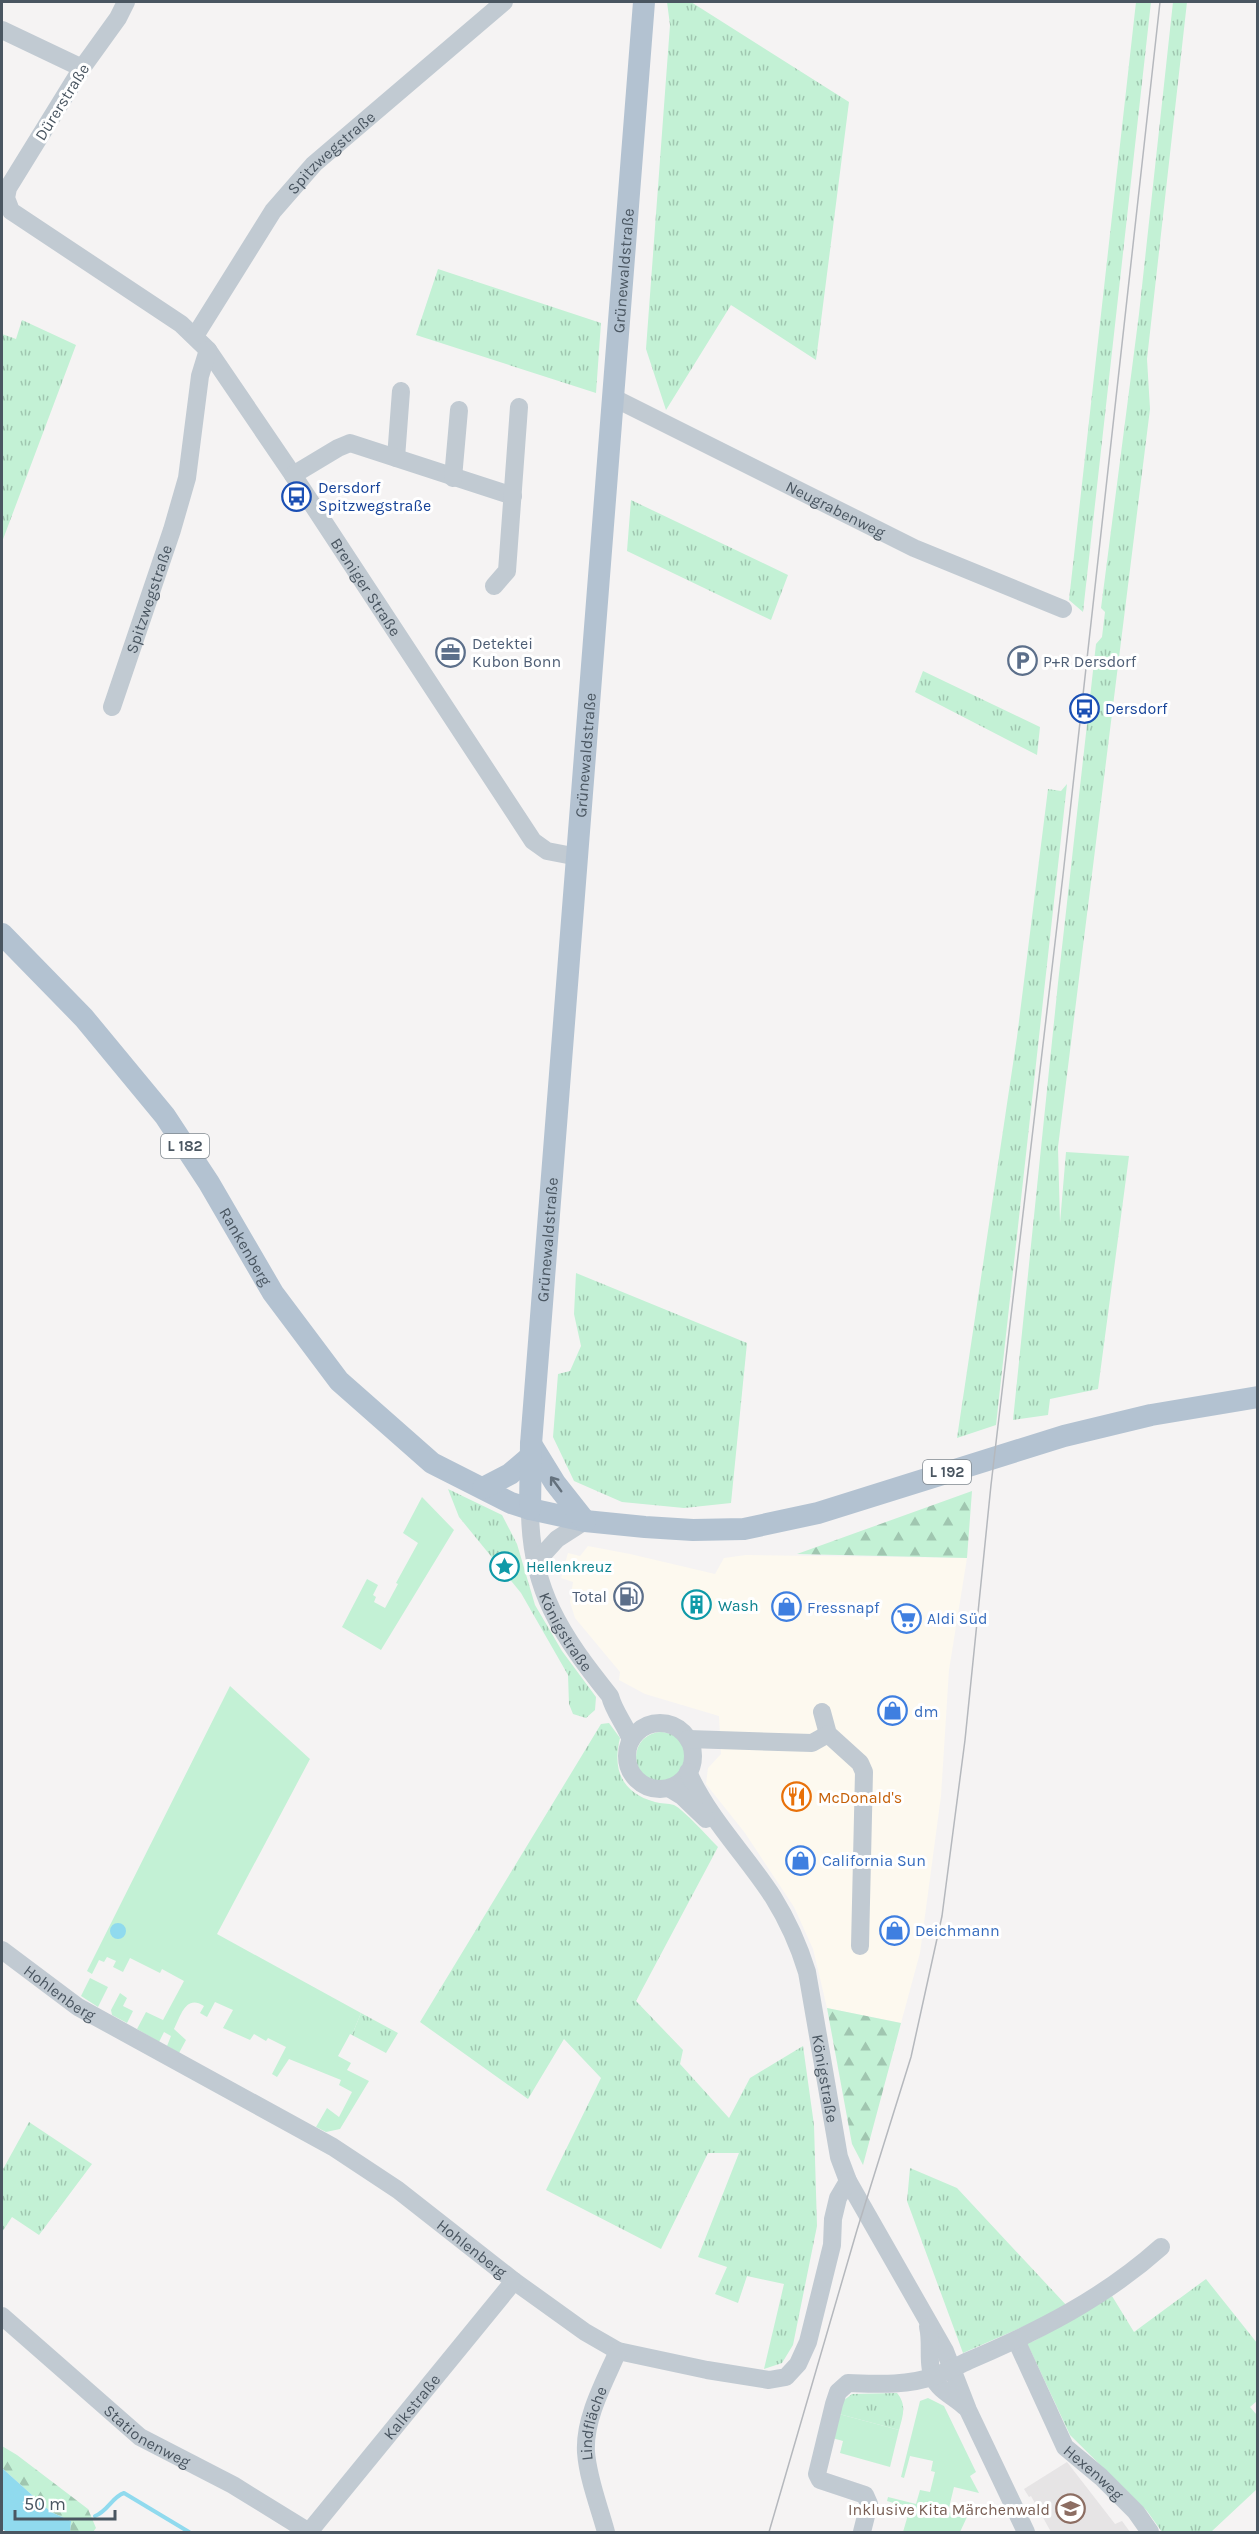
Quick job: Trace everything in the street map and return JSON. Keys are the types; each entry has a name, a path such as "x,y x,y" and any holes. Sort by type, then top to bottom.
{"main road":[{"name":"Grünewaldstraße","path":"530,1509 531,1451 644,2"},
{"name":"Rankenberg","path":"2,934 84,1018 165,1116 209,1183 273,1293 339,1381 432,1463 511,1503 530,1509"},
{"name":"L 192","path":"530,1509 585,1521 681,1529 744,1529 818,1513 1064,1436 1151,1415 1257,1397"},
{"path":"483,1488 510,1474 531,1451 585,1521"}],"street":[{"name":"Dürerstraße","path":"7,206 8,188 82,68 118,18 126,2"},
{"name":"Spitzwegstraße","path":"195,336 273,211 314,164 504,2"},
{"path":"2,30 82,68"},
{"name":"Breniger Straße","path":"7,206 10,211 195,336 208,350 293,475 533,842 547,851 578,857"},
{"name":"Spitzwegstraße","path":"112,707 187,478 200,376 208,350"},
{"path":"396,458 401,391"},
{"name":"Neugrabenweg","path":"614,398 914,548 1063,609"},
{"path":"494,586 507,571 519,407"},
{"path":"453,477 459,410"},
{"path":"293,475 338,448 350,444 513,496"},
{"name":"Königstraße","path":"530,1509 530,1533 545,1595 561,1630 610,1696 613,1707 625,1722 631,1740 627,1761 631,1772 647,1786 658,1789 669,1788 682,1796 728,1838"},
{"path":"536,1562 557,1539 585,1521"},
{"name":"Königstraße","path":"610,1696 621,1701 633,1715 648,1725"},
{"path":"822,1712 828,1734 860,1763 864,1772 860,1946"},
{"path":"631,1740 638,1731 648,1725 659,1723 680,1730 688,1739 812,1743 828,1734"},
{"name":"Königstraße","path":"688,1739 698,1793 728,1838 774,1898 799,1945 807,1972 839,2157 848,2181 953,2368 968,2410 1026,2532"},
{"path":"669,1788 676,1785 691,1765 729,1741"},
{"name":"Hohlenberg","path":"2,1950 78,2007 333,2147 398,2190 514,2281 585,2332 618,2351 707,2370 769,2380 786,2377 798,2364 808,2342 832,2246 833,2219 838,2198 848,2181"},
{"path":"862,2532 869,2504 865,2495 820,2480 817,2474 838,2392 848,2383 889,2384 933,2377 1016,2340 1104,2293 1161,2247"},
{"name":"Kalkstraße","path":"309,2532 514,2281"},
{"name":"Stationenweg","path":"2,2316 140,2437 233,2485 309,2532"},
{"name":"Königstraße","path":"927,2322 931,2340 929,2367 933,2377 939,2387 953,2395 968,2410"},
{"name":"Hexenweg","path":"1016,2340 1065,2447 1122,2498 1136,2512 1150,2532"},
{"name":"Lindfläche","path":"606,2532 586,2450 589,2427 597,2400 618,2351"}],"shaded area":[{"path":"588,1546 715,1574 724,1558 746,1555 967,1558 949,1670 941,1796 920,1953 901,2023 827,2008 813,1949 794,1907 745,1833 706,1784 708,1768 721,1754 719,1716 645,1694 619,1680 620,1672 575,1618 570,1602 573,1582 561,1578 568,1553 580,1556"},
{"name":"Inklusive Kita Märchenwald","path":"1067,2462 1115,2524 1122,2521 1130,2532 1051,2532 1031,2496 1029,2497 1024,2489"}],"green space":[{"path":"667,2 691,2 849,102 816,360 731,305 666,410 646,349 670,25"},
{"path":"1136,2 1151,2 1083,612 1069,600"},
{"path":"1173,2 1187,2 1147,359 1150,409 1058,1147 1060,1223 1066,1152 1129,1156 1098,1389 1050,1399 1048,1415 1013,1420 1096,644 1102,637 1105,612 1101,608 1139,314"},
{"path":"438,269 601,323 596,393 416,335"},
{"path":"22,320 76,345 2,542 2,334 16,339"},
{"path":"631,500 788,575 771,620 627,551"},
{"path":"923,671 1040,727 1037,755 915,692"},
{"path":"1067,784 996,1425 957,1438 1017,1037 1048,789 1061,791"},
{"path":"576,1273 747,1343 731,1503 684,1508 622,1502 574,1481 553,1437 558,1374 570,1371 581,1346 574,1314"},
{"path":"448,1489 502,1515 517,1544 535,1605 562,1651 596,1697 595,1710 586,1718 573,1714 569,1704 568,1675 521,1593 459,1517"},
{"path":"972,1491 967,1558 797,1554"},
{"path":"422,1497 454,1530 381,1650 342,1627 367,1579 378,1585 373,1595 376,1597 374,1602 385,1608 418,1543 403,1533"},
{"path":"230,1686 310,1759 217,1934 361,2013 352,2035 350,2034 338,2056 351,2063 347,2070 369,2081 340,2129 326,2132 316,2127 327,2108 339,2117 352,2092 339,2085 341,2080 289,2059 277,2077 272,2074 286,2047 268,2038 266,2041 254,2034 250,2040 223,2028 233,2010 215,2002 207,2017 200,2013 204,2006 198,2003 188,2004 174,2029 186,2040 179,2053 167,2046 171,2036 164,2032 159,2042 137,2029 146,2012 163,2020 184,1981 162,1969 160,1973 130,1958 123,1972 113,1967 116,1961 107,1957 104,1962 99,1960 92,1974 87,1971"},
{"path":"609,1723 620,1738 617,1760 622,1779 627,1786 644,1798 657,1803 674,1805 718,1847 636,2001 683,2050 680,2064 729,2118 750,2078 803,2046 814,2125 817,2226 793,2345 782,2363 764,2369 784,2284 747,2276 738,2303 715,2294 727,2267 698,2257 739,2153 708,2153 661,2249 546,2190 601,2078 564,2039 528,2099 420,2022 601,1724"},
{"path":"661,1732 675,1736 682,1743 686,1757 682,1771 675,1778 661,1782 647,1778 640,1771 636,1757 640,1743 647,1736"},
{"path":"90,1978 108,1987 98,2007 81,1996"},
{"path":"120,1993 127,1998 123,2006 133,2011 127,2023 112,2015 111,2010"},
{"path":"827,2008 901,2023 863,2165 852,2144"},
{"path":"361,2013 398,2033 386,2053 352,2035"},
{"path":"29,2122 92,2164 39,2235 12,2217 2,2232 2,2171"},
{"path":"910,2168 957,2188 1068,2307 963,2353 907,2201"},
{"path":"1206,2279 1257,2343 1257,2401 1250,2407 1257,2415 1257,2489 1211,2532 1162,2532 1147,2511 1070,2435 1027,2343 1112,2296 1134,2332"},
{"path":"897,2393 903,2406 899,2430 839,2414 843,2401 852,2394"},
{"path":"928,2398 944,2406 976,2472 970,2476 979,2493 954,2487 948,2512 967,2517 960,2532 903,2532 910,2508 887,2501 888,2497 916,2504 920,2490 930,2492 935,2472 931,2471 933,2461 910,2456 904,2478 901,2477 920,2401"},
{"path":"839,2414 899,2430 890,2467 840,2453 843,2441 832,2438"},
{"path":"2,2446 88,2509 96,2528 93,2532 70,2532 71,2521 51,2512 2,2468"}],"water":[{"path":"118,1923 124,1925 126,1931 124,1937 118,1939 112,1937 110,1931 112,1925"},
{"path":"2,2468 51,2512 71,2521 70,2532 7,2532 2,2529"}],"waterway":[{"path":"95,2516 124,2493 189,2532"}],"tram line":[{"path":"769,2532 857,2230 911,2057 942,1916 965,1740 991,1485 1063,875 1160,2"}],"place":[{"name":"Dersdorf Spitzwegstraße","path":"297,496"},
{"name":"Detektei Kubon Bonn","path":"451,652"},
{"name":"P+R Dersdorf","path":"1022,661"},
{"name":"Dersdorf","path":"1084,708"},
{"name":"Hellenkreuz","path":"505,1566"},
{"name":"Total","path":"628,1596"},
{"name":"Wash","path":"697,1605"},
{"name":"Fressnapf","path":"786,1607"},
{"name":"Aldi Süd","path":"906,1618"},
{"name":"dm","path":"893,1711"},
{"name":"McDonald's","path":"797,1797"},
{"name":"California Sun","path":"801,1860"},
{"name":"Deichmann","path":"894,1930"},
{"name":"Inklusive Kita Märchenwald","path":"1071,2509"}]}
